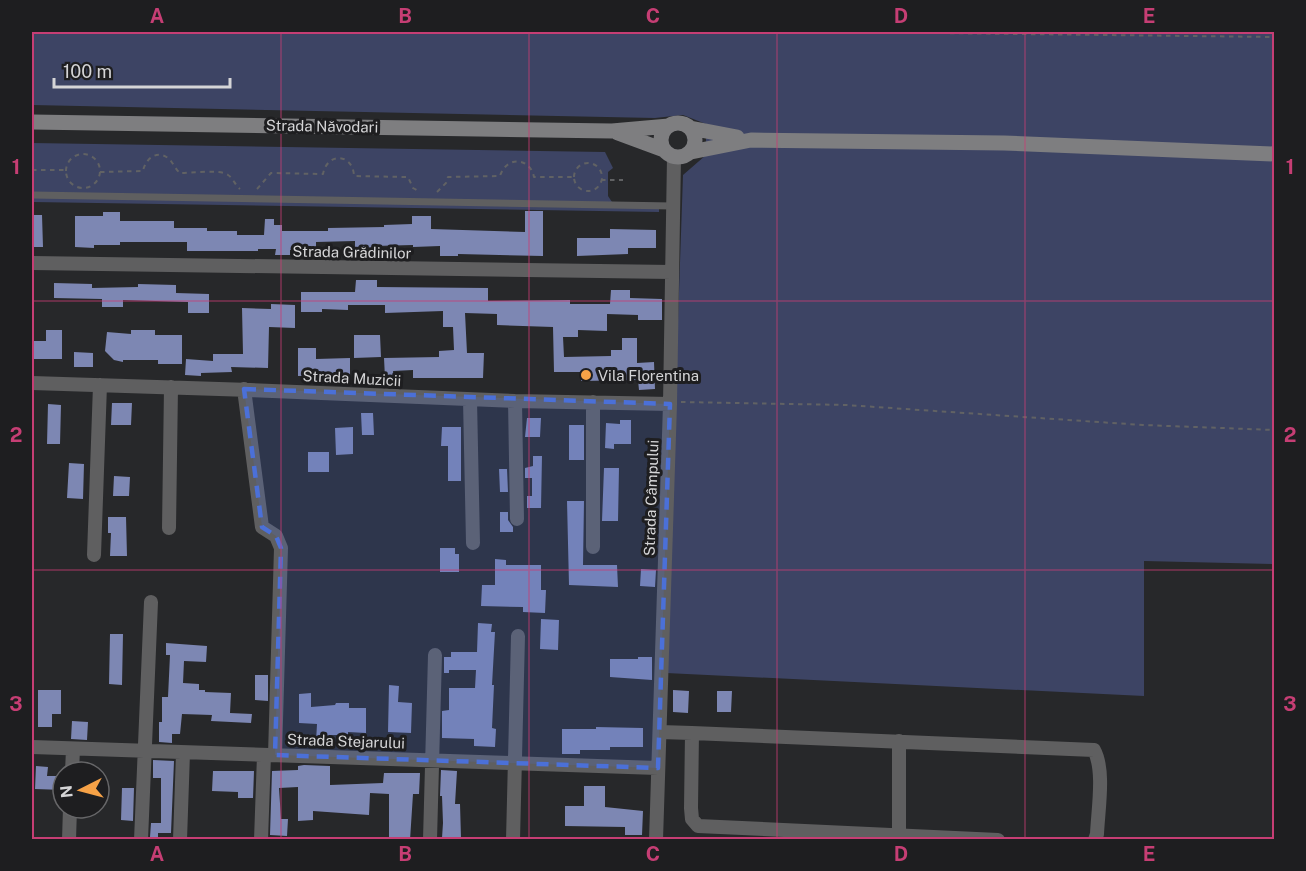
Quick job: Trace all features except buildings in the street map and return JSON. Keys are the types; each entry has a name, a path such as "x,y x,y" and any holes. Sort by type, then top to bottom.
{"main road":[{"name":"Strada Năvodari","path":"32,122 612,131 669,126"},
{"path":"748,140 691,152 682,157 669,153 661,140 662,134 669,126 680,123 690,128 748,140 1004,143 1275,154"},
{"path":"690,128 695,138 691,152"},
{"name":"Strada Năvodari","path":"612,131 669,153"}],"street":[{"name":"Strada Câmpului","path":"656,840 670,404 673,206 669,153"},
{"name":"Strada Grădinilor","path":"32,263 672,272"},
{"name":"Strada Muzicii","path":"32,383 470,400 670,404"},
{"path":"94,555 100,385"},
{"path":"169,528 171,387"},
{"path":"244,390 262,527 276,536 280,548 270,755 261,840"},
{"path":"470,400 473,543"},
{"path":"516,401 517,519"},
{"path":"593,547 594,402"},
{"path":"141,840 151,602"},
{"path":"513,840 518,636"},
{"path":"430,840 435,655"},
{"path":"660,732 1094,750 1099,770 1098,834 1095,840"},
{"path":"692,733 691,808 692,819 698,826 998,840"},
{"path":"899,741 899,836"},
{"name":"Strada Stejarului","path":"32,747 658,768"},
{"path":"73,749 73,760"},
{"path":"180,840 183,753"},
{"path":"69,840 70,820"}],"lane":[{"path":"32,195 673,206"}],"path":[{"path":"851,32 1275,37"},
{"path":"84,154 98,162 100,172 96,183 86,188 74,185 67,176 66,170 70,160 84,154"},
{"path":"100,172 143,171 149,158 159,155 169,159 180,173 222,172 229,175 234,184 245,190"},
{"path":"251,191 262,185 271,173 323,174 325,165 329,161 339,158 352,166 354,176 408,177 413,188 425,194"},
{"path":"431,194 442,188 448,177 500,176 505,166 515,161 526,163 534,177 573,177"},
{"path":"590,163 598,167 602,180 596,188 588,191 580,188 573,177 580,165 590,163"},
{"path":"32,170 66,170"},
{"path":"602,180 623,180"},
{"path":"670,404 692,401 846,405 1143,425 1275,430"}],"highlighted area":[{"path":"244,389 670,404 658,768 275,755 281,548 276,536 262,527"}],"shaded area":[{"path":"32,32 1274,32 1274,564 1144,561 1144,696 666,673 683,175 706,155 706,124 683,115 655,118 32,105"},
{"path":"32,143 605,152 613,168 608,172 608,196 612,202 659,203 659,212 32,202"}],"place":[{"name":"Vila Florentina","path":"586,375"}]}
